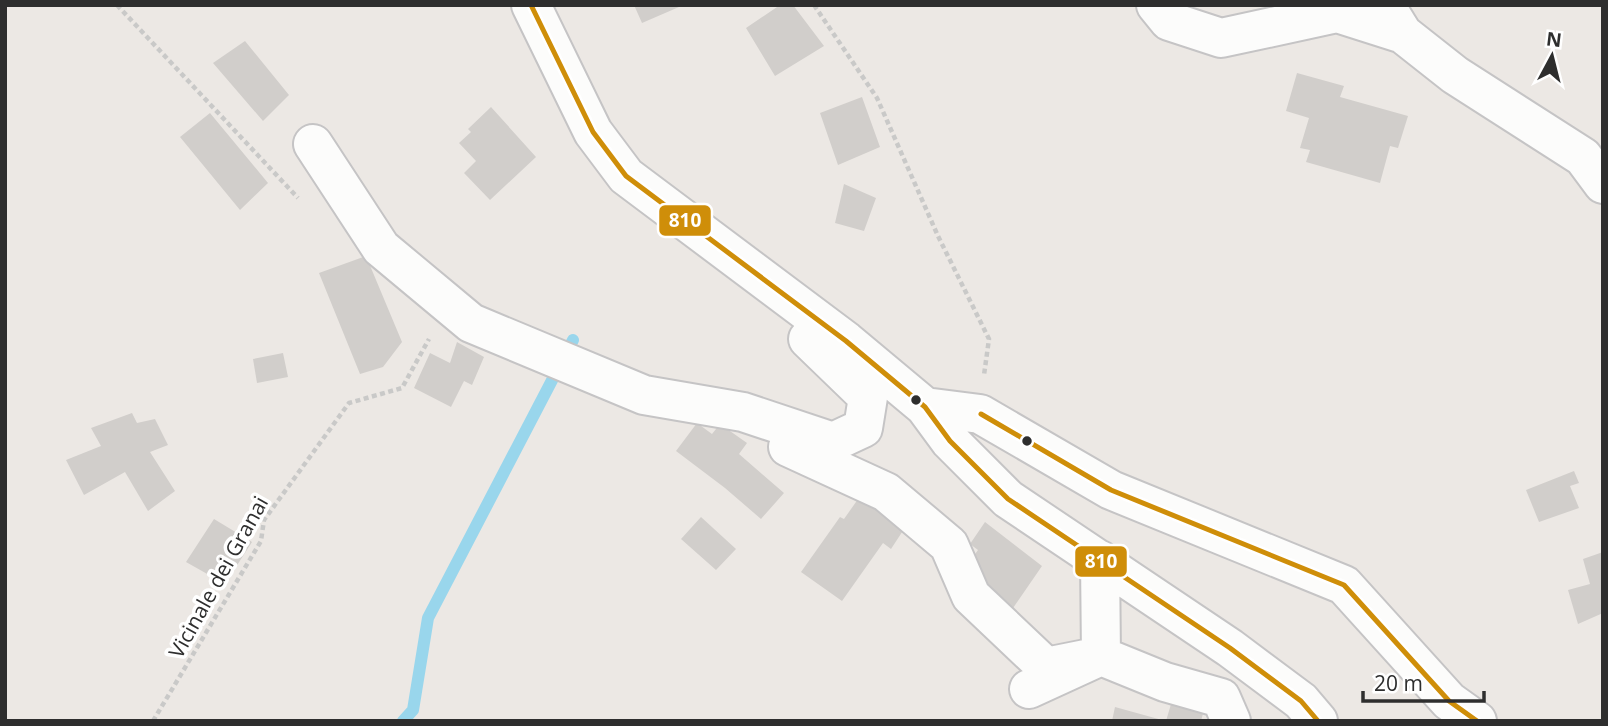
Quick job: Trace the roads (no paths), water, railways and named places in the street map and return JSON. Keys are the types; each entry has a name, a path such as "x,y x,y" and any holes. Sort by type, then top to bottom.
{"street":[{"path":"531,5 593,132 626,176 811,315 925,407 950,441 1008,499 1230,648 1301,701 1318,721"},
{"path":"1156,5 1169,21 1221,38 1337,13 1394,20 1455,75 1583,158 1603,184"},
{"path":"313,144 381,248 471,323 644,395 743,412 833,442 863,429 868,397 804,336 811,315"},
{"path":"705,406 886,492 949,545 971,596 1046,667 1101,656 1166,682 1221,698 1231,721"},
{"path":"925,407 980,414 1111,490 1344,585 1449,701 1477,721"},
{"path":"1100,560 1101,656"},
{"path":"1028,689 1101,656"}],"waterway":[{"path":"403,721 413,710 428,618 573,340"}]}
